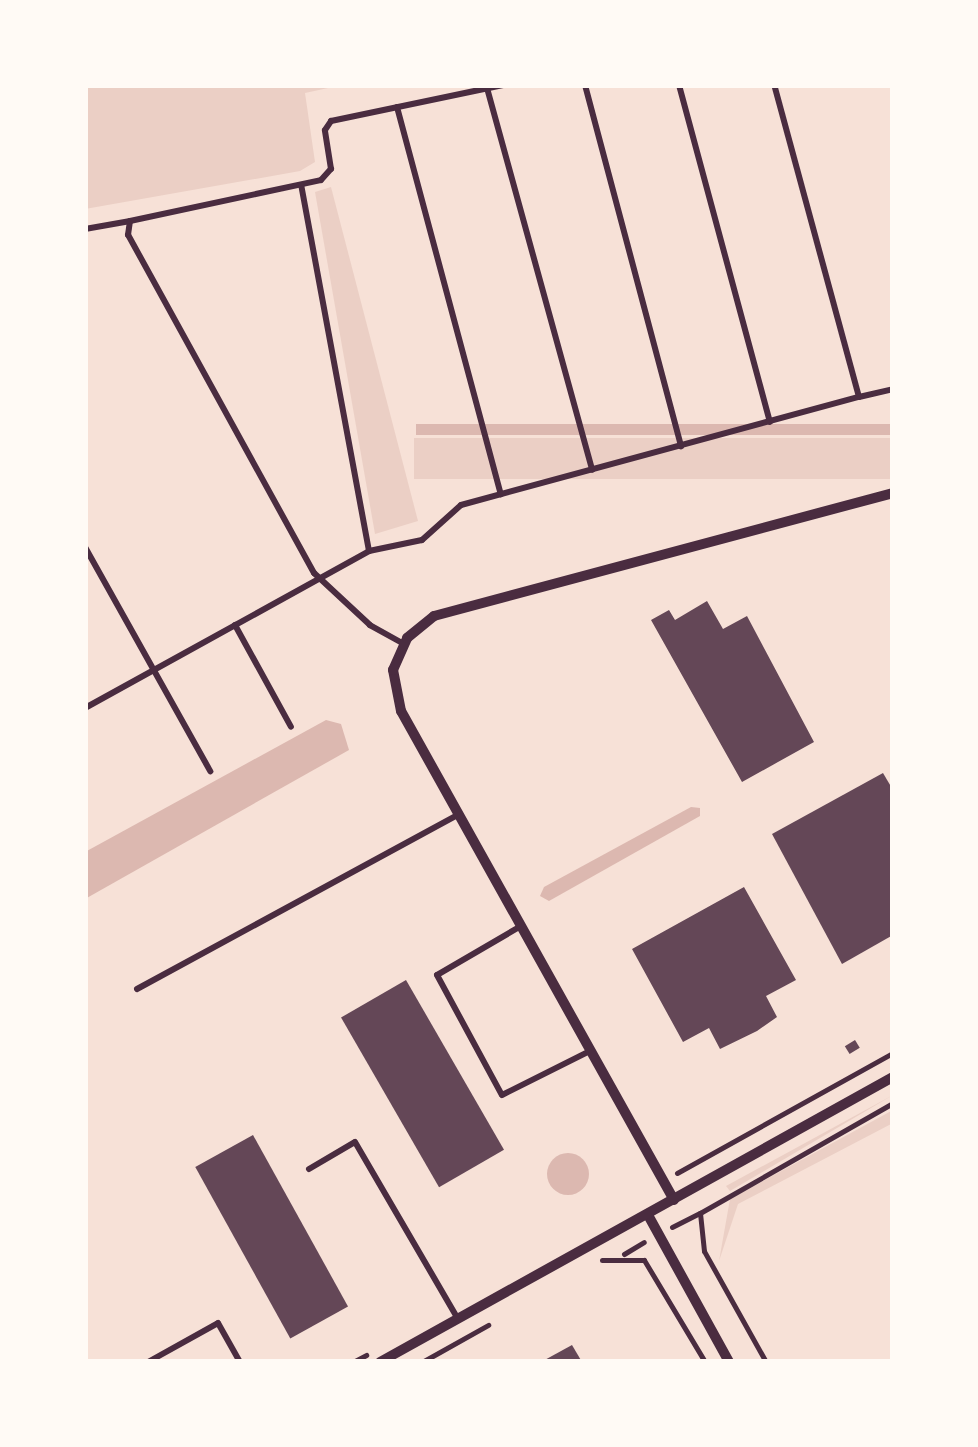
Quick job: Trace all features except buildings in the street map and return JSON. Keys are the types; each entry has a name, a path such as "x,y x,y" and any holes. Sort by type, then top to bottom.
{"street":[{"path":"674,1200 402,711 393,670 404,644 434,616 893,494"},
{"path":"380,1362 893,1077"},
{"path":"648,1215 729,1362"}],"lane":[{"path":"85,229 322,180 330,169 325,130 331,121 504,85"},
{"path":"585,85 681,446"},
{"path":"679,85 770,422"},
{"path":"774,85 859,397"},
{"path":"487,88 592,470"},
{"path":"397,107 502,494"},
{"path":"300,185 369,551"},
{"path":"130,221 128,235 320,578 370,626 404,644"},
{"path":"85,708 369,551 422,540 461,505 893,389"},
{"path":"85,547 210,772"},
{"path":"235,625 290,728"},
{"path":"137,989 459,814"},
{"path":"522,926 437,975 502,1095 591,1051"},
{"path":"309,1169 355,1142 458,1319"},
{"path":"148,1362 218,1323 240,1362"}],"path":[{"path":"766,1362 704,1251 700,1213 893,1103"},
{"path":"603,1260 644,1260 704,1362"}],"shaded area":[{"path":"85,85 342,85 305,93 315,162 300,171 85,209"},
{"path":"331,187 418,521 375,534 315,192"},
{"path":"416,424 893,424 893,435 416,435"},
{"path":"414,438 893,438 893,479 414,479"},
{"path":"326,720 341,724 349,750 85,899 85,852"},
{"path":"691,807 700,808 700,816 549,901 540,896 544,887"},
{"path":"893,1095 730,1191 726,1186"},
{"path":"893,1110 893,1123 738,1204 719,1261 730,1199"},
{"path":"568,1153 583,1159 589,1174 583,1189 568,1195 553,1189 547,1174 553,1159"}]}
